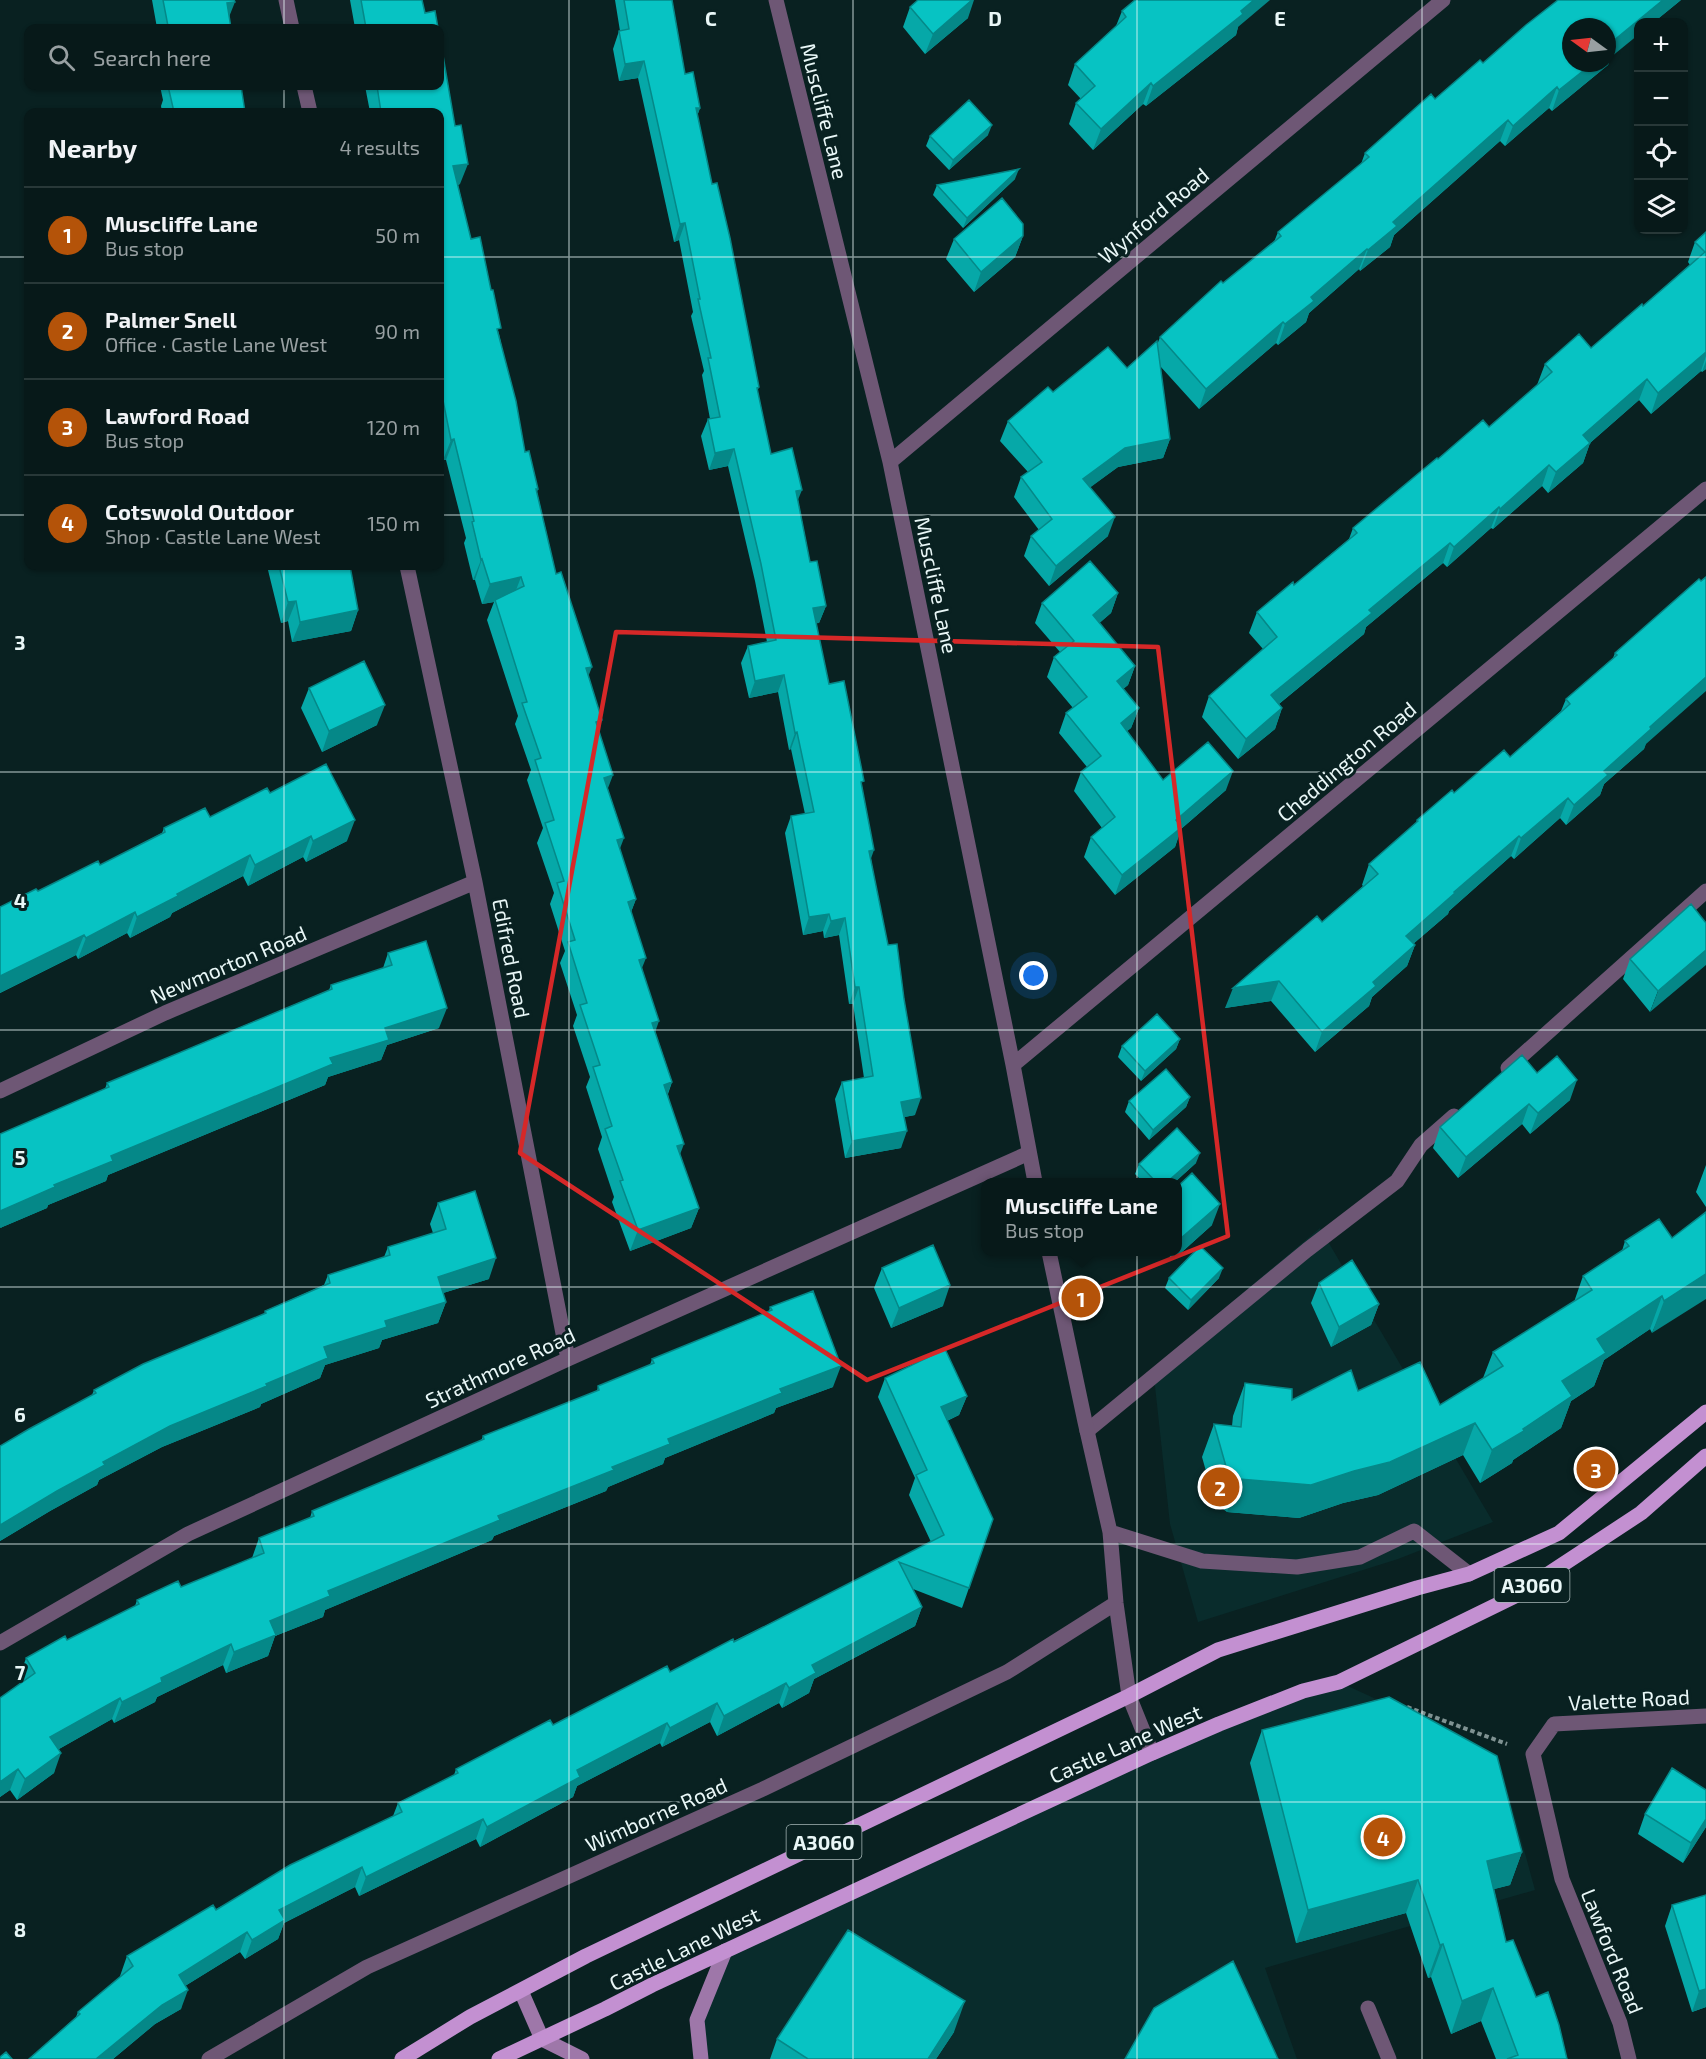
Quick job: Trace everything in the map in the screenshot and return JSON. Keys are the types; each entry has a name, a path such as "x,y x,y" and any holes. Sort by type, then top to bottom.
{"main road":[{"name":"Castle Lane West","path":"521,1991 596,1951 1129,1696 1218,1650 1469,1574 1559,1533 1706,1412"},
{"name":"Castle Lane West","path":"542,2039 725,1951 1152,1753 1303,1691 1339,1682 1515,1596 1641,1513 1706,1456"},
{"name":"A3060","path":"402,2059 470,2017 521,1991"},
{"name":"A3060","path":"499,2059 542,2039"}],"street":[{"path":"286,0 291,24"},
{"name":"Muscliffe Lane","path":"776,0 890,462 1034,1178"},
{"name":"Wynford Road","path":"890,462 1443,0"},
{"path":"305,90 309,108"},
{"name":"Cheddington Road","path":"1013,1065 1706,489"},
{"name":"Edifred Road","path":"408,570 476,882 568,1359"},
{"name":"Newmorton Road","path":"0,1091 165,1013 476,882"},
{"path":"1499,1077 1706,891"},
{"path":"1087,1431 1307,1250 1397,1181 1421,1145 1464,1107"},
{"name":"Strathmore Road","path":"0,1642 188,1533 568,1359 1029,1153"},
{"path":"1050,1256 1110,1532 1116,1603 1129,1696 1152,1753"},
{"path":"1110,1532 1202,1561 1297,1567 1360,1557 1414,1532 1469,1574"},
{"name":"Wimborne Road","path":"209,2059 367,1967 763,1789 1007,1672 1116,1603"},
{"name":"Valette Road","path":"1533,1754 1554,1724 1706,1716"},
{"name":"Lawford Road","path":"1533,1754 1562,1879 1620,2023 1629,2059"},
{"path":"701,2059 698,2020 725,1951"},
{"path":"521,1991 542,2039 582,2059"},
{"path":"1368,2008 1389,2059"}],"path":[{"path":"1404,1706 1533,1754"}],"highlighted area":[{"path":"616,632 1158,647 1228,1236 867,1380 520,1153"}],"shaded area":[{"path":"1320,1228 1493,1522 1398,1559 1198,1622 1170,1524 1153,1368"},
{"path":"1339,1682 1498,1755 1535,1890 1265,1968 1297,2059 701,2059 697,2020 725,1951 1105,1775"}],"building":[{"path":"163,0 234,0 235,2 227,3 230,24 168,24"},
{"path":"361,0 422,0 425,13 435,11 437,24 365,24"},
{"path":"624,0 672,0 685,74 693,72 700,108 696,108 712,184 717,183 730,238 771,454 792,448 802,490 796,491 810,562 817,561 826,606 813,608 829,684 844,681 864,781 861,782 874,850 869,851 888,945 897,944 921,1098 901,1102 907,1131 852,1141 842,1082 873,1076 859,987 855,987 845,918 831,921 829,914 809,917 791,816 814,812 784,675 755,681 748,646 776,640 734,449 715,453 708,419 720,417 685,223 680,224 644,61 625,64 619,31 629,29"},
{"path":"918,0 972,0 933,34 910,7"},
{"path":"1135,0 1254,0 1241,11 1243,14 1153,86 1151,83 1101,129 1076,103 1095,86 1075,64 1126,17 1122,11"},
{"path":"1558,0 1663,0 1641,18 1634,18 1634,24 1616,39 1616,18 1562,18 1562,72 1582,72 1559,90 1557,87 1513,126 1508,120 1393,222 1397,226 1311,297 1314,301 1285,324 1283,322 1206,389 1160,337 1221,281 1223,283 1281,236 1278,232 1369,157 1365,153 1431,94 1435,99 1480,60 1483,63"},
{"path":"444,61 455,126 461,125 468,164 453,166 471,239 480,237 501,328 497,329 516,401 525,452 529,451 556,574 561,572 592,667 586,668 602,720 596,722 613,775 604,778 624,838 617,840 636,899 628,902 646,958 639,960 659,1021 652,1023 672,1082 664,1085 684,1144 677,1146 699,1208 638,1230 620,1181 623,1180 605,1129 612,1126 593,1067 600,1065 580,1005 587,1003 568,942 575,940 557,883 564,881 545,823 554,820 535,760 541,758 522,703 527,702 495,600 524,586 521,577 490,584 481,560 472,522 474,521 454,439 451,440 444,406 444,108 380,108 378,90 444,90"},
{"path":"169,90 242,90 244,108 173,108"},
{"path":"969,100 992,125 953,160 930,136"},
{"path":"1019,169 967,218 937,185"},
{"path":"1002,198 1023,224 1023,236 981,272 954,239"},
{"path":"1706,232 1706,352 1658,393 1647,379 1583,435 1590,443 1556,472 1549,465 1454,547 1450,543 1369,610 1372,613 1271,695 1282,708 1246,739 1209,696 1277,637 1257,612 1357,533 1353,528 1483,420 1489,427 1552,372 1545,364 1579,334 1591,348 1642,304 1643,306 1705,252 1695,242"},
{"path":"1157,341 1170,439 1125,448 1083,479 1115,517 1056,566 1031,536 1052,519 1021,477 1042,462 1008,421 1048,387 1053,392 1108,347 1127,368"},
{"path":"1090,561 1118,593 1093,615 1135,666 1117,681 1139,708 1121,723 1163,780 1208,742 1233,771 1176,820 1182,827 1122,875 1091,837 1115,817 1081,772 1101,756 1066,713 1087,697 1054,657 1074,641 1042,603"},
{"path":"280,570 351,570 358,610 300,622 296,601 288,602"},
{"path":"1706,577 1706,677 1604,771 1608,775 1574,805 1568,798 1521,838 1519,836 1406,936 1415,945 1373,982 1376,986 1322,1032 1279,981 1233,988 1317,916 1322,922 1378,874 1369,864 1417,820 1452,790 1454,793 1504,750 1510,757 1570,704 1566,699 1617,655 1615,653 1699,579 1701,581"},
{"path":"364,661 385,705 329,731 309,688"},
{"path":"326,764 355,820 313,841 311,836 255,865 250,855 137,917 135,912 86,938 84,935 0,976 0,907 98,861 100,865 165,832 164,828 205,808 210,817 267,788 270,793"},
{"path":"1691,904 1706,923 1706,950 1658,991 1630,959"},
{"path":"426,941 447,1008 385,1028 389,1040 330,1058 333,1064 111,1156 113,1161 54,1185 55,1187 0,1211 0,1134 109,1087 107,1083 332,989 331,985 392,965 388,953"},
{"path":"1157,1014 1180,1039 1145,1071 1122,1046"},
{"path":"1522,1055 1537,1073 1557,1056 1577,1080 1538,1113 1529,1104 1466,1157 1440,1127"},
{"path":"1166,1069 1190,1097 1153,1130 1129,1101"},
{"path":"1177,1128 1200,1153 1172,1178 1152,1178 1139,1164"},
{"path":"1192,1173 1220,1204 1182,1237 1182,1182"},
{"path":"475,1191 496,1258 438,1277 446,1302 385,1321 387,1327 324,1347 328,1358 170,1426 103,1462 105,1465 0,1525 0,1446 96,1393 94,1390 143,1364 266,1313 265,1311 330,1283 328,1275 390,1255 388,1247 446,1229 438,1203"},
{"path":"1706,1212 1706,1274 1664,1301 1662,1296 1597,1339 1606,1353 1562,1381 1572,1396 1523,1429 1524,1431 1492,1450 1475,1423 1390,1462 1311,1485 1239,1479 1227,1470 1214,1424 1241,1427 1245,1383 1292,1389 1292,1400 1351,1370 1358,1391 1420,1362 1440,1405 1503,1366 1493,1352 1592,1290 1583,1276 1629,1246 1625,1241 1659,1219 1672,1238"},
{"path":"933,1245 950,1285 899,1308 882,1268"},
{"path":"1200,1246 1223,1268 1191,1300 1169,1278"},
{"path":"1352,1260 1379,1304 1339,1327 1319,1283"},
{"path":"813,1291 841,1366 780,1389 782,1393 668,1439 670,1444 612,1467 614,1470 498,1516 500,1520 328,1591 330,1596 270,1621 276,1635 234,1652 231,1644 161,1678 162,1682 122,1702 120,1698 50,1737 61,1753 25,1779 18,1769 0,1782 0,1698 35,1673 26,1658 65,1636 67,1640 139,1604 137,1600 178,1581 181,1587 264,1553 259,1538 314,1516 312,1511 484,1439 483,1436 599,1390 598,1386 654,1363 652,1359 772,1310 770,1307"},
{"path":"945,1349 967,1396 941,1407 993,1519 969,1588 899,1562 922,1607 812,1665 816,1673 789,1688 786,1683 724,1716 717,1703 670,1728 667,1723 577,1770 580,1777 487,1827 483,1819 366,1877 362,1867 279,1910 285,1920 252,1940 247,1932 179,1975 188,1990 162,2005 96,2059 29,2059 80,2014 78,2012 133,1966 127,1956 213,1905 216,1910 290,1865 402,1812 398,1803 458,1773 456,1769 550,1720 553,1725 667,1666 670,1672 733,1639 734,1642 944,1535 916,1475 927,1470 885,1378"},
{"path":"1389,1697 1497,1756 1522,1852 1487,1861 1506,1942 1513,1940 1536,1997 1548,1992 1567,2059 1507,2059 1518,2055 1493,1988 1462,2001 1418,1880 1308,1910 1262,1730"},
{"path":"1672,1768 1706,1790 1706,1819 1691,1843 1645,1814"},
{"path":"1706,1895 1706,1989 1699,1991 1672,1905"},
{"path":"848,1930 965,2001 928,2059 808,2059 777,2039"},
{"path":"1233,1961 1278,2059 1125,2059 1154,2008"},
{"path":"6,2052 12,2059 0,2059 0,2057"}],"place":[{"name":"Muscliffe Lane","path":"1081,1298"},
{"name":"Lawford Road","path":"1596,1469"},
{"name":"Palmer Snell","path":"1220,1487"},
{"name":"Cotswold Outdoor","path":"1383,1837"}]}
